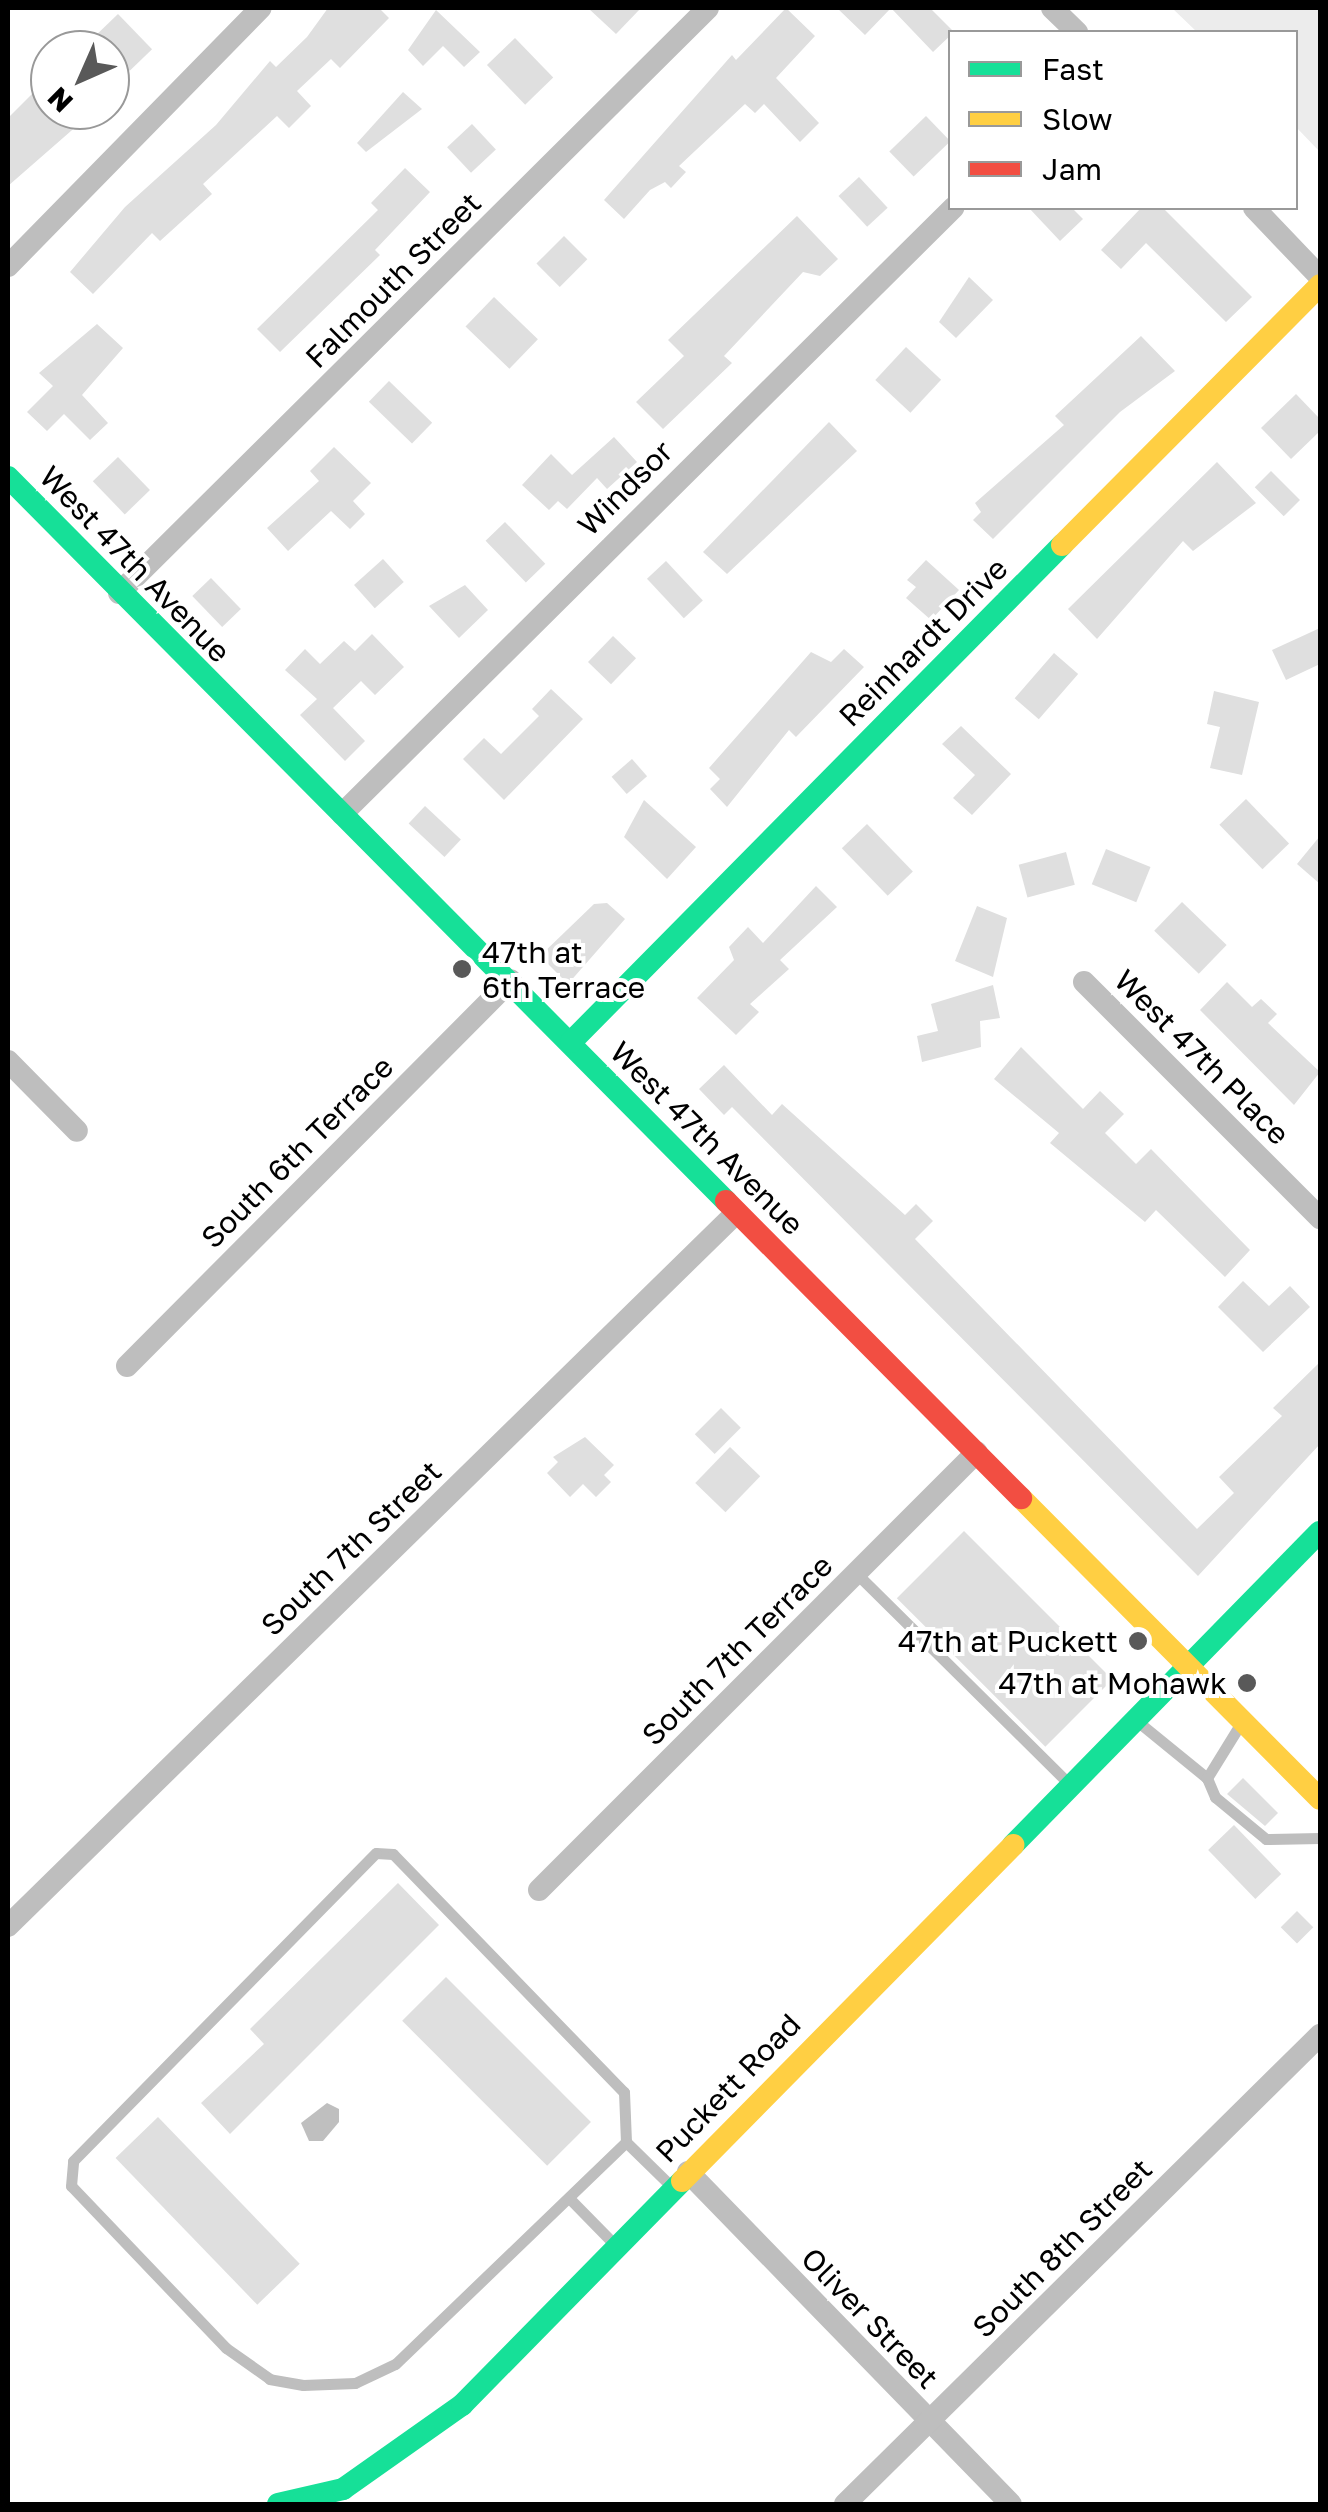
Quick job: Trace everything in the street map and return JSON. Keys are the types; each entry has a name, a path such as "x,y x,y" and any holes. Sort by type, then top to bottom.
{"street":[{"path":"8,266 261,8"},
{"name":"Falmouth Street","path":"119,592 708,8"},
{"path":"1052,8 1075,30"},
{"name":"Windsor","path":"342,814 951,210"},
{"path":"1256,210 1320,278"},
{"name":"Reinhardt Drive","path":"570,1042 1320,285"},
{"name":"West 47th Avenue","path":"8,477 1320,1799"},
{"name":"South 6th Terrace","path":"127,1366 511,980"},
{"name":"West 47th Place","path":"1084,982 1320,1218"},
{"path":"8,1060 77,1130"},
{"name":"South 7th Street","path":"8,1926 738,1212"},
{"name":"South 7th Terrace","path":"539,1890 978,1452"},
{"name":"Puckett Road","path":"278,2504 343,2489 425,2438 1187,1661 1320,1532"},
{"name":"South 8th Street","path":"845,2504 1320,2035"},
{"name":"Oliver Street","path":"680,2180 1011,2504"}],"lane":[{"path":"856,1573 1068,1783"},
{"path":"1132,1717 1207,1778 1215,1796 1266,1839 1320,1838"},
{"path":"1207,1778 1244,1720"},
{"path":"376,1853 393,1854 624,2092 626,2142 394,2364 329,2386 270,2379 226,2348 71,2186 73,2161 376,1853"},
{"path":"626,2142 680,2180"},
{"path":"569,2198 616,2246"}],"shaded area":[{"path":"1172,8 1320,8 1320,152 1298,129 1298,30 1195,30"},
{"path":"327,2103 339,2109 339,2122 323,2141 309,2141 301,2123"}],"building":[{"path":"328,8 379,8 389,18 340,68 331,59 297,91 311,106 289,128 277,116 203,184 212,194 160,241 152,233 93,294 70,272 125,207 216,125 270,61 276,67 307,37"},
{"path":"588,8 641,8 616,34"},
{"path":"786,8 815,36 776,78 819,123 800,142 764,104 755,113 745,104 679,166 686,172 671,188 665,182 650,190 624,219 604,200 732,55 736,60"},
{"path":"837,8 891,8 865,35"},
{"path":"891,8 930,8 952,30 948,30 948,38 933,52"},
{"path":"436,10 480,52 464,67 443,46 423,66 408,50"},
{"path":"118,14 152,49 130,71 130,30 101,30"},
{"path":"515,38 553,78 525,105 487,65"},
{"path":"403,92 422,109 366,152 357,143"},
{"path":"30,96 30,130 72,130 8,186 8,118"},
{"path":"926,116 948,143 914,177 889,151"},
{"path":"472,124 496,150 471,173 447,147"},
{"path":"405,168 430,192 375,250 380,255 280,352 257,329 378,210 371,203"},
{"path":"859,177 888,208 867,227 839,196"},
{"path":"1031,210 1074,210 1083,219 1060,241"},
{"path":"1139,210 1165,210 1252,297 1226,322 1146,243 1121,269 1101,250"},
{"path":"797,216 838,259 820,276 803,272 724,356 732,363 663,429 636,402 684,356 668,340"},
{"path":"564,236 587,259 560,287 536,264"},
{"path":"969,277 993,300 956,338 939,322"},
{"path":"494,297 538,339 509,369 466,326"},
{"path":"97,324 123,348 82,395 108,423 90,440 64,414 47,431 27,412 53,386 39,373"},
{"path":"1141,336 1175,371 1120,412 993,539 973,520 981,512 975,503 1064,425 1055,416"},
{"path":"906,347 941,380 910,413 875,380"},
{"path":"389,381 432,423 412,444 369,402"},
{"path":"1296,394 1320,419 1320,431 1291,459 1261,428"},
{"path":"829,422 857,451 727,574 703,552"},
{"path":"614,437 637,462 607,489 597,478 567,509 558,501 549,510 522,485 551,454 572,475"},
{"path":"334,447 371,483 353,501 365,514 350,529 331,511 288,551 267,528 319,481 310,471"},
{"path":"118,457 150,490 125,514 93,481"},
{"path":"1217,462 1256,503 1193,551 1183,541 1097,639 1068,609"},
{"path":"1271,471 1300,500 1284,516 1255,487"},
{"path":"505,522 545,564 526,582 486,541"},
{"path":"383,559 404,582 375,608 354,585"},
{"path":"926,560 959,590 931,620 906,598 916,587 907,580"},
{"path":"666,561 703,600 684,618 647,579"},
{"path":"211,578 241,609 222,627 192,596"},
{"path":"465,585 488,610 459,638 429,606"},
{"path":"1320,628 1320,664 1286,680 1272,650"},
{"path":"372,634 404,667 375,695 361,681 333,708 365,741 345,761 300,715 317,699 285,670 305,649 320,664 344,641 355,651"},
{"path":"613,636 636,658 611,684 588,662"},
{"path":"844,649 864,667 796,737 789,730 727,807 710,789 720,779 709,768 811,652 831,662"},
{"path":"1054,653 1078,674 1039,719 1015,698"},
{"path":"551,689 583,719 504,800 463,759 484,738 501,754 539,716 532,709"},
{"path":"1214,691 1259,702 1242,775 1210,768 1220,727 1207,724"},
{"path":"961,726 1011,774 972,815 953,798 975,775 942,744"},
{"path":"632,759 647,776 627,794 612,777"},
{"path":"1246,799 1289,844 1262,869 1219,825"},
{"path":"644,800 696,847 667,879 624,837"},
{"path":"425,806 461,839 444,857 409,824"},
{"path":"867,824 913,871 888,896 842,848"},
{"path":"1320,836 1320,884 1297,864"},
{"path":"1106,849 1151,867 1136,902 1092,884"},
{"path":"1066,852 1075,885 1027,898 1019,865"},
{"path":"816,886 837,907 780,960 789,969 750,1004 759,1012 736,1035 697,998 734,960 729,947 748,927 763,943"},
{"path":"1182,902 1227,945 1199,974 1154,931"},
{"path":"607,903 625,919 568,984 540,956 594,904"},
{"path":"977,906 1007,918 993,977 955,961"},
{"path":"1227,982 1252,1007 1261,999 1277,1014 1268,1023 1320,1072 1294,1105 1200,1010"},
{"path":"993,985 1000,1018 980,1021 981,1047 922,1062 917,1036 938,1031 931,1004"},
{"path":"1021,1047 1083,1109 1100,1091 1124,1114 1105,1133 1136,1164 1151,1149 1250,1250 1225,1277 1156,1210 1145,1222 1050,1143 1059,1133 994,1079"},
{"path":"724,1065 772,1115 782,1104 905,1215 916,1204 933,1221 915,1239 1197,1529 1234,1493 1219,1477 1282,1416 1273,1408 1320,1362 1320,1444 1198,1576 732,1107 724,1115 699,1089"},
{"path":"1243,1281 1269,1306 1290,1286 1310,1307 1263,1352 1218,1307"},
{"path":"721,1408 741,1428 715,1454 695,1434"},
{"path":"585,1437 614,1465 604,1475 611,1482 596,1497 583,1484 570,1497 547,1473 558,1462 553,1457"},
{"path":"730,1447 760,1476 725,1512 695,1483"},
{"path":"964,1531 1112,1679 1045,1747 897,1598"},
{"path":"1243,1778 1278,1813 1265,1826 1227,1794"},
{"path":"1234,1825 1281,1874 1255,1899 1208,1850"},
{"path":"398,1883 439,1925 230,2134 201,2103 264,2044 250,2029"},
{"path":"1297,1911 1313,1927 1297,1944 1281,1927"},
{"path":"446,1977 591,2122 547,2166 402,2021"},
{"path":"158,2117 300,2264 257,2305 116,2158"}],"traffic: fast":[{"path":"8,477 726,1201"},
{"path":"571,1042 1062,545"},
{"path":"1013,1845 1320,1532"},
{"path":"278,2504 343,2489 462,2405 682,2181"}],"traffic: slow":[{"path":"1062,545 1320,285"},
{"path":"1021,1498 1320,1799"},
{"path":"682,2181 1013,1845"}],"traffic: jam":[{"path":"726,1201 1021,1498"}],"place":[{"name":"47th at 6th Terrace","path":"462,969"},
{"name":"47th at Puckett","path":"1138,1641"},
{"name":"47th at Mohawk","path":"1247,1683"}]}
